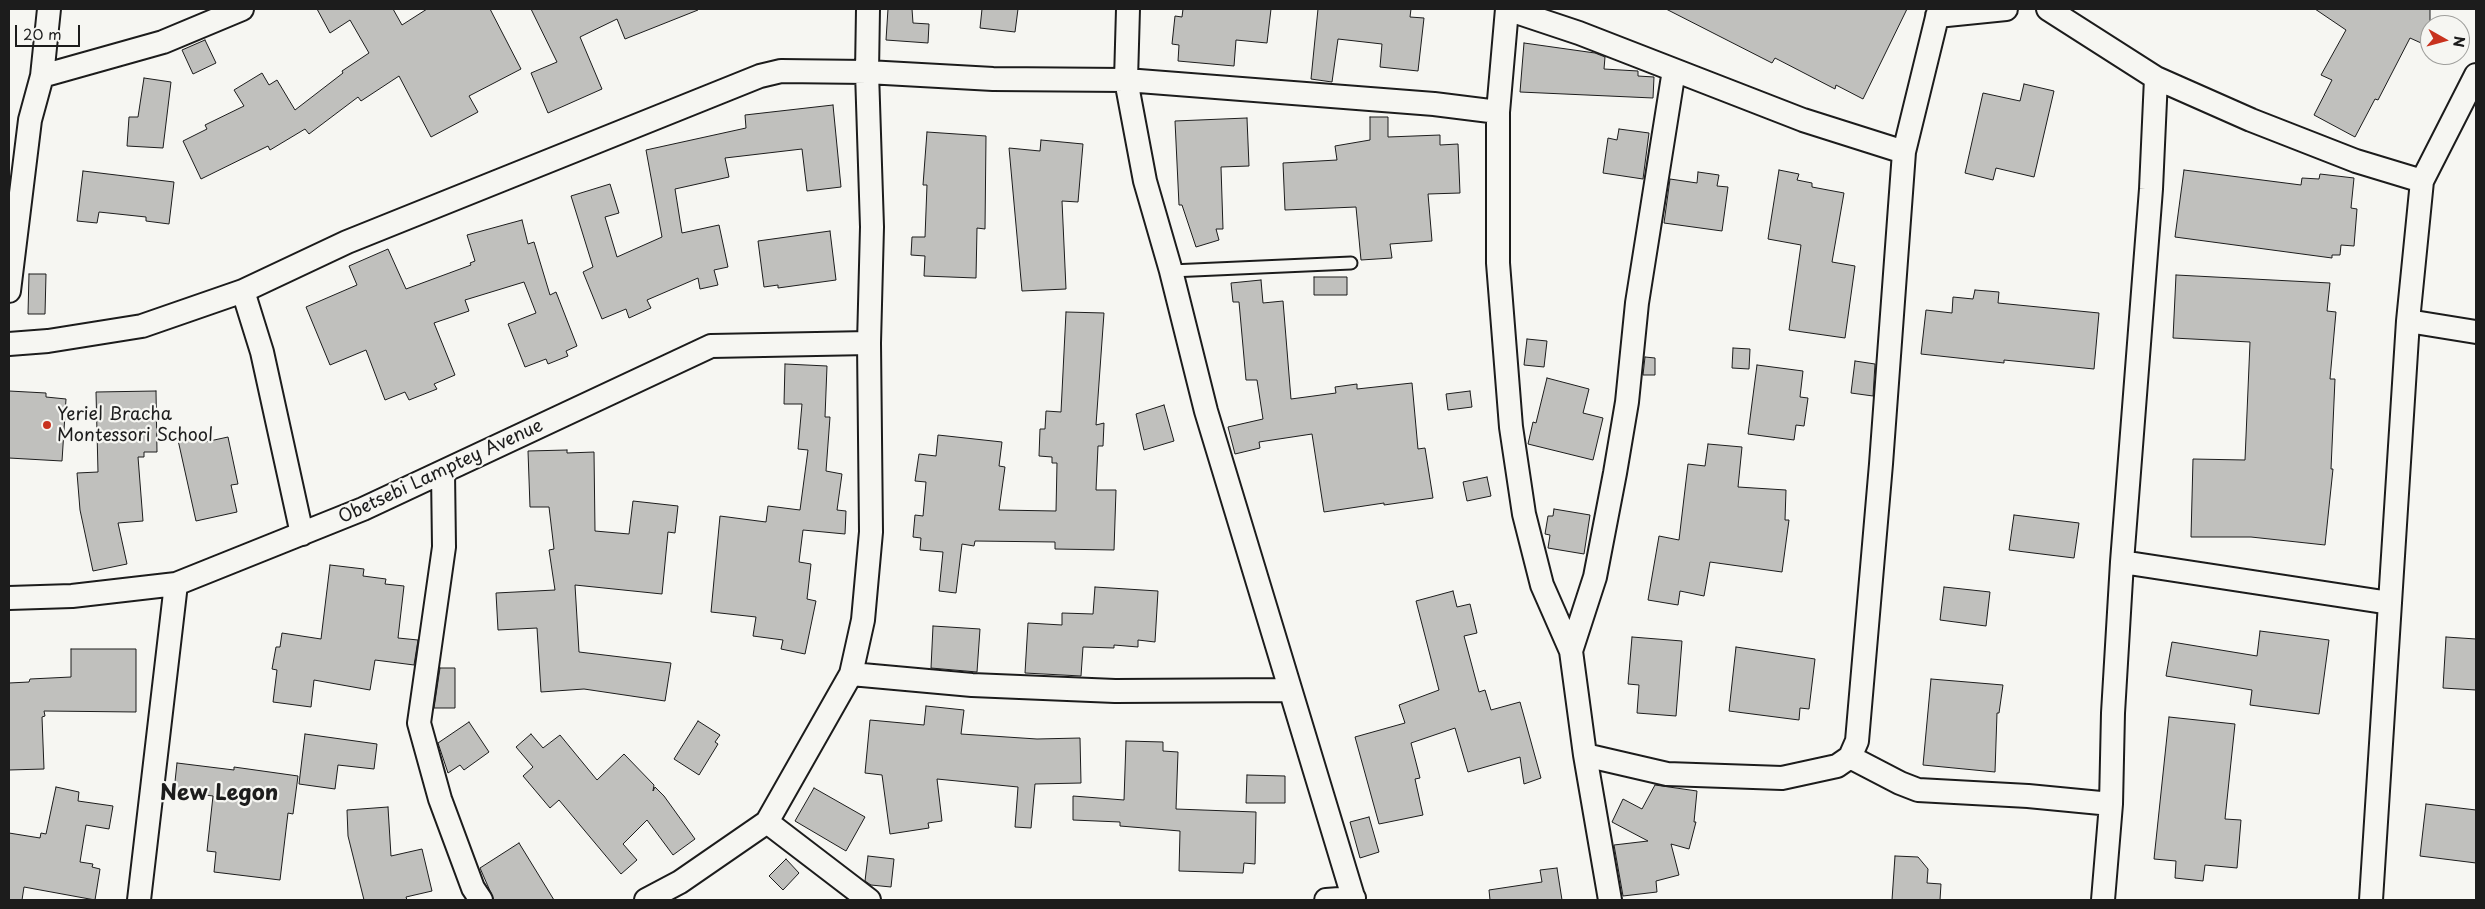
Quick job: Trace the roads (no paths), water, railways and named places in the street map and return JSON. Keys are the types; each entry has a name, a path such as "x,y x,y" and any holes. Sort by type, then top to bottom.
{"street":[{"path":"9,291 30,120 42,76 49,9"},
{"path":"42,76 163,42 242,9"},
{"path":"646,900 680,882 768,822 851,674 863,620 871,532 869,343 872,227 867,72 868,9"},
{"path":"1128,9 1126,80 1145,181 1171,271 1206,411 1354,899 1326,900"},
{"path":"1610,900 1585,755 1570,651 1542,585 1524,514 1511,427 1498,262 1498,112 1507,9 1579,33 1803,120 1904,152"},
{"path":"1585,755 1667,774 1715,778 1782,778 1837,766 1850,757 1857,741 1904,152 1938,12 2006,9"},
{"path":"2048,9 2156,78 2251,120 2356,161 2422,181"},
{"path":"1570,651 1595,577 1615,473 1627,402 1637,303 1674,70"},
{"path":"9,344 48,341 142,326 243,291 346,242 760,76 781,71 867,72 993,79 1126,80 1434,104 1498,112"},
{"path":"2371,900 2408,321 2422,181 2476,75"},
{"path":"2104,900 2111,804 2113,713 2122,562 2151,189 2156,78"},
{"path":"243,291 262,352 302,534"},
{"path":"2408,321 2476,332"},
{"name":"Obetsebi Lamptey Avenue","path":"9,598 72,596 176,584 302,534 443,472 711,346 869,343"},
{"path":"443,472 444,547 419,723 440,799 473,888 481,900"},
{"path":"2122,562 2390,603"},
{"path":"139,900 176,584"},
{"path":"851,674 972,686 1115,691 1290,690"},
{"path":"1850,757 1900,783 1918,790 2028,796 2111,804"},
{"path":"768,822 869,900"}],"lane":[{"path":"1171,271 1350,263"}],"place":[{"name":"Yeriel Bracha Montessori School","path":"47,425"}],"district":[{"name":"New Legon","path":"219,794"}]}
